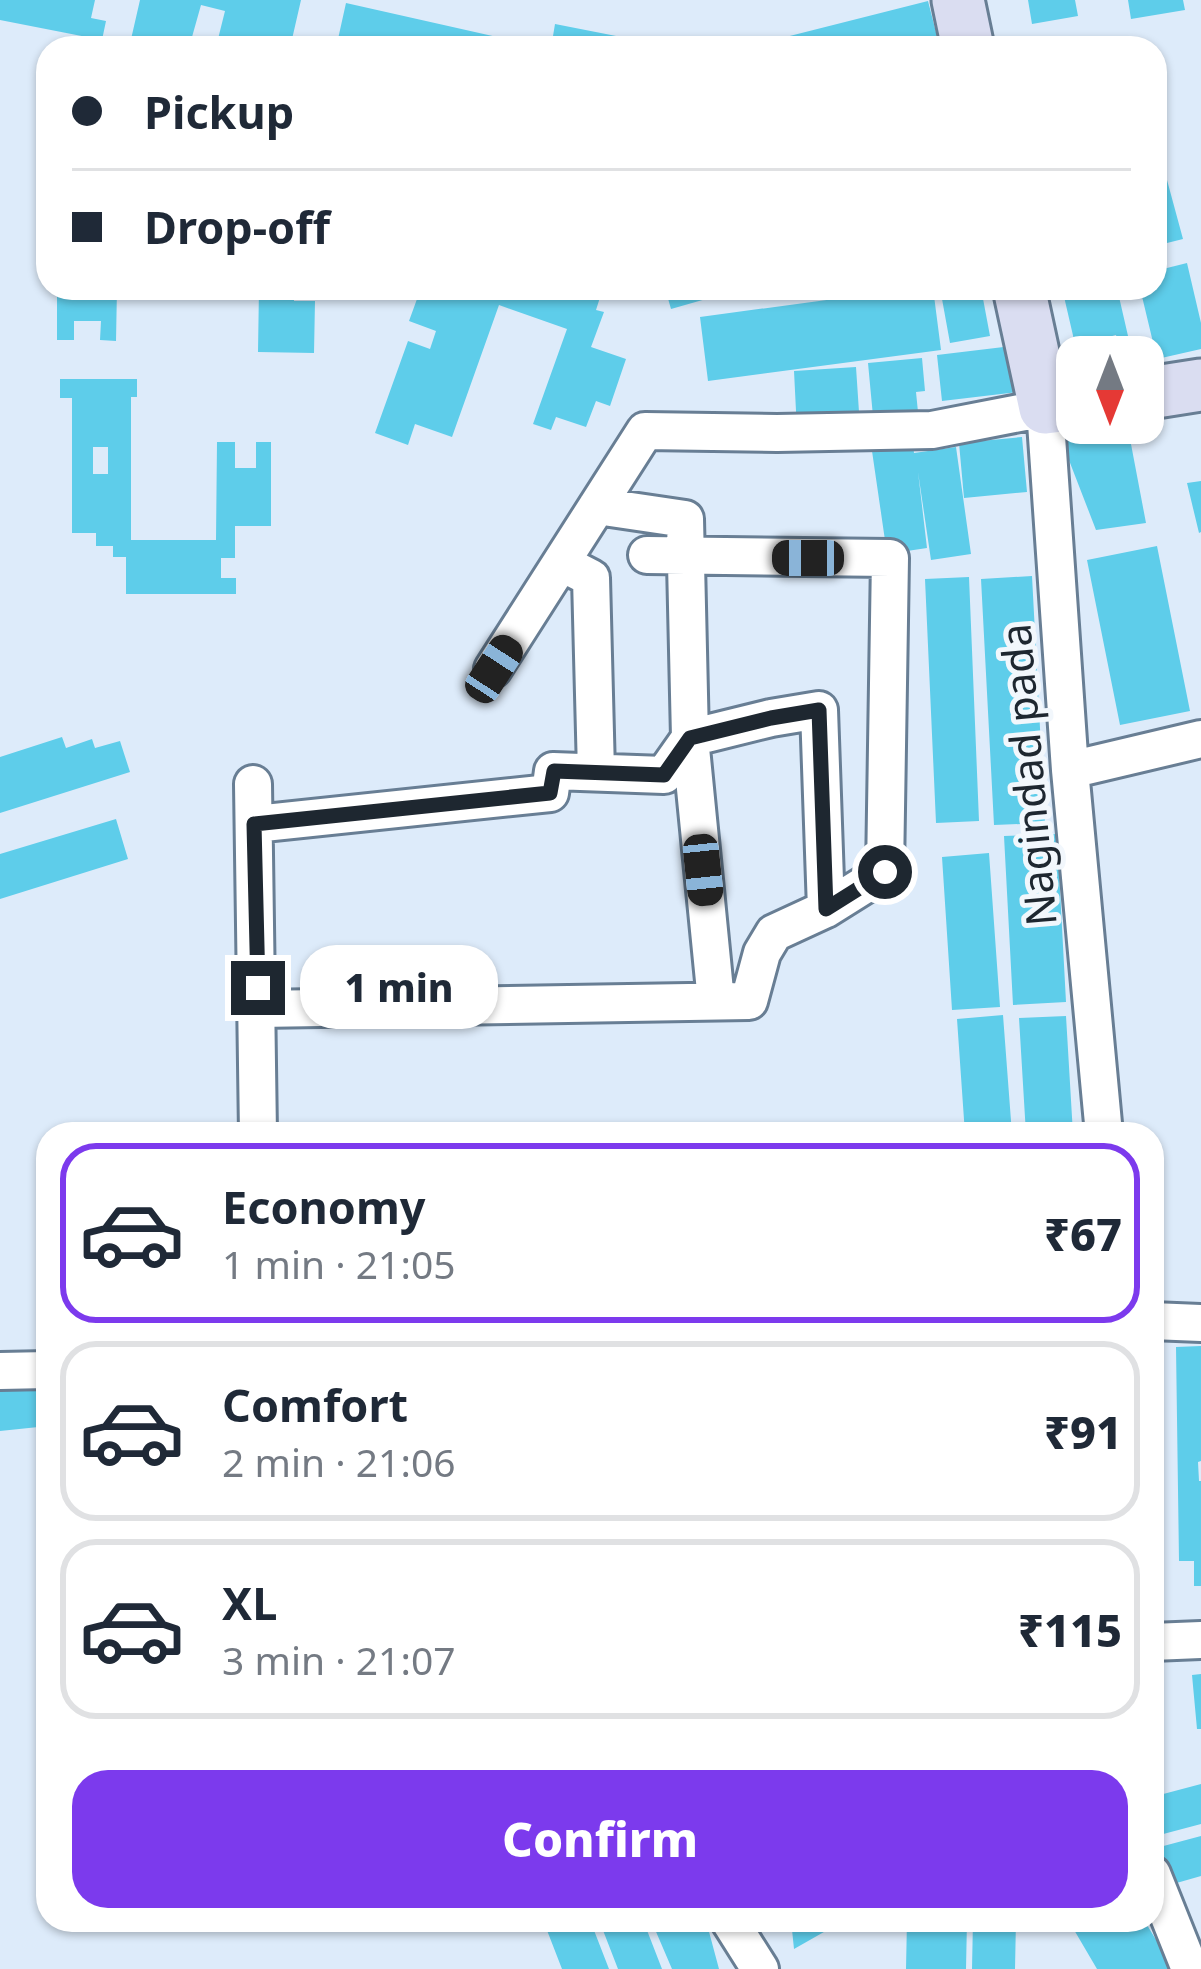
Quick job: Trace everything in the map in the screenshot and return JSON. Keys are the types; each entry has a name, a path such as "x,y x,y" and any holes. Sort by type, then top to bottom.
{"street":[{"path":"958,0 966,36"},
{"path":"1023,300 1056,392"},
{"path":"1164,391 1201,385"},
{"path":"494,669 645,431 932,430 1056,407"},
{"name":"Nagindad pada","path":"1062,444 1070,770 1104,1122"},
{"path":"597,506 685,519 690,738 716,1001"},
{"path":"258,1009 749,1000 762,952 774,933 826,909 885,872 890,558 647,556"},
{"path":"562,562 591,578 596,772"},
{"path":"254,824 550,793 554,771 664,775 690,738 819,710 826,909"},
{"path":"1070,770 1201,739"},
{"path":"254,784 258,1122"},
{"path":"1164,1322 1201,1323"},
{"path":"0,1371 36,1370"},
{"path":"1164,1642 1201,1640"},
{"path":"1164,1904 1190,1969"},
{"path":"737,1932 760,1969"}],"building":[{"path":"0,0 95,0 91,18 106,21 103,36 82,36 0,20"},
{"path":"140,0 301,0 293,36 219,36 225,11 201,5 192,36 132,36"},
{"path":"1028,0 1075,0 1078,16 1032,24"},
{"path":"1128,0 1183,0 1185,10 1131,19"},
{"path":"928,1 937,36 790,36"},
{"path":"346,3 493,36 339,36"},
{"path":"555,24 616,36 553,36"},
{"path":"1167,180 1183,239 1167,243"},
{"path":"1187,263 1201,323 1201,349 1164,357 1164,336 1151,336 1143,300 1167,300 1167,268"},
{"path":"57,300 117,300 116,341 100,340 101,321 74,321 74,340 57,340"},
{"path":"259,300 315,301 314,353 258,352"},
{"path":"417,300 599,300 596,310 604,312 591,347 626,359 610,406 596,401 586,427 556,417 551,430 533,424 567,329 499,305 452,437 415,424 408,445 375,433 408,341 430,349 436,331 409,321"},
{"path":"668,300 702,300 671,309"},
{"path":"826,300 935,300 941,350 708,381 700,317"},
{"path":"942,300 983,300 990,336 950,343"},
{"path":"1065,300 1120,300 1128,336 1073,336"},
{"path":"1012,346 1018,392 942,401 937,355"},
{"path":"922,358 925,391 916,392 919,422 874,427 868,363"},
{"path":"856,367 860,427 797,431 794,371"},
{"path":"60,379 137,379 137,397 131,397 131,540 216,540 217,442 235,442 235,468 256,468 256,442 271,442 271,526 235,526 235,558 221,558 221,578 236,578 236,594 126,594 126,557 113,557 113,546 96,546 96,533 72,533 72,398 60,398","holes":["93,447 108,447 108,474 93,474"]},
{"path":"1022,437 1027,492 964,498 959,443"},
{"path":"1063,444 1131,444 1146,523 1096,530"},
{"path":"913,445 914,453 956,447 971,554 931,560 918,472 927,548 887,554 872,451"},
{"path":"1201,481 1201,532 1199,533 1187,483"},
{"path":"1157,546 1190,711 1120,725 1087,560"},
{"path":"1032,576 1045,823 994,825 981,579"},
{"path":"969,577 979,821 936,823 925,579"},
{"path":"62,737 66,748 92,739 95,748 120,741 130,772 0,813 0,757"},
{"path":"116,819 128,859 0,899 0,854"},
{"path":"1057,834 1066,1002 1013,1005 1004,836"},
{"path":"989,853 1000,1007 952,1010 942,857"},
{"path":"1003,1015 1011,1122 964,1122 957,1019"},
{"path":"1066,1016 1072,1122 1025,1122 1019,1018"},
{"path":"1201,1346 1201,1586 1194,1586 1194,1561 1179,1561 1176,1347"},
{"path":"36,1383 36,1427 0,1431 0,1387"},
{"path":"1201,1674 1201,1729 1197,1729 1192,1675"},
{"path":"1201,1784 1201,1824 1164,1834 1164,1794"},
{"path":"1201,1836 1201,1876 1166,1886 1164,1846"},
{"path":"548,1932 595,1932 609,1969 562,1969"},
{"path":"604,1932 648,1932 662,1969 618,1969"},
{"path":"656,1932 709,1932 719,1969 672,1969"},
{"path":"792,1932 824,1932 794,1949"},
{"path":"907,1932 967,1932 966,1969 906,1969"},
{"path":"973,1932 1016,1932 1015,1969 972,1969"},
{"path":"1075,1932 1151,1932 1180,1969 1097,1969"}],"route":[{"path":"258,988 254,824 550,793 554,771 664,775 690,738 771,718 819,710 826,909 885,872"}]}
